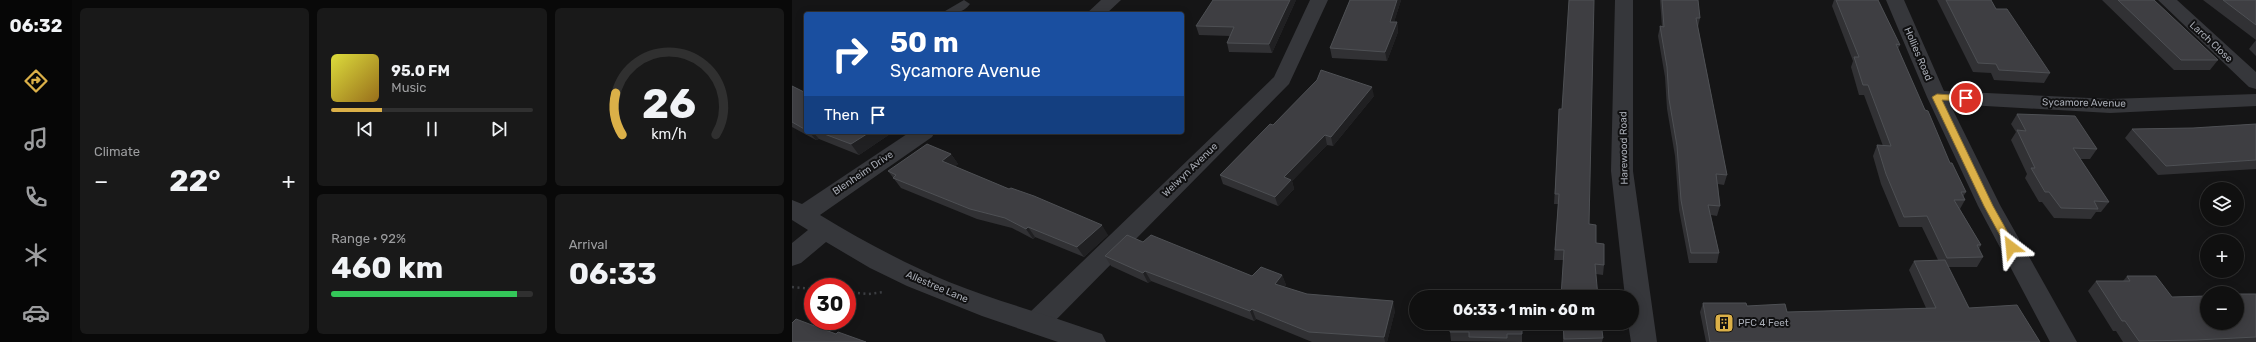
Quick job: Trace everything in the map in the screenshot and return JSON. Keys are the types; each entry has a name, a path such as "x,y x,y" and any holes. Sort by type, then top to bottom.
{"street":[{"path":"1097,12 1112,0"},
{"name":"Welwyn Avenue","path":"1036,324 1282,80 1319,0"},
{"name":"Harewood Road","path":"1624,0 1622,171 1644,342"},
{"name":"Hollies Road","path":"1895,0 1937,97 1989,206 2064,342"},
{"name":"Larch Close","path":"2167,0 2256,83"},
{"name":"Sycamore Avenue","path":"1937,97 2110,106 2256,100"},
{"name":"Blenheim Drive","path":"797,212 922,134"},
{"name":"Allestree Lane","path":"797,212 891,267 975,303 1093,342"},
{"path":"792,256 826,229"}],"lane":[{"path":"950,12 964,4"}],"path":[{"path":"792,287 804,288"}],"building":[{"path":"1213,0 1290,0 1269,44 1227,43 1234,27 1196,26"},
{"path":"1350,0 1397,0 1390,22 1397,22 1385,52 1330,48"},
{"path":"1569,0 1594,0 1589,224 1596,225 1596,243 1604,244 1604,265 1595,264 1597,290 1561,290 1564,250 1555,250 1559,194 1555,194 1559,109 1562,109"},
{"path":"1662,0 1698,0 1700,18 1696,18 1727,175 1716,174 1720,206 1708,205 1719,253 1691,253 1681,200 1677,146 1669,99 1667,67 1660,26 1664,27"},
{"path":"1836,0 1878,0 1900,45 1896,44 1925,110 1928,111 1950,163 1952,163 1966,192 1961,192 1965,200 1954,200 1981,245 1977,245 1983,257 1947,258 1927,216 1904,217 1886,174 1877,145 1891,146 1868,85 1863,85 1854,57 1859,57"},
{"path":"1946,0 1991,0 1996,9 2007,9 2050,73 1999,70 1996,64 1978,63"},
{"path":"2118,0 2154,0 2218,60 2181,60"},
{"path":"2223,0 2256,0 2256,25"},
{"path":"1321,70 1372,87 1331,137 1325,135 1284,177 1291,180 1275,197 1220,175 1270,124 1273,125 1317,80"},
{"path":"792,86 804,92 804,129 792,122"},
{"path":"2017,114 2075,116 2097,149 2073,148 2109,202 2094,201 2098,209 2061,208 2049,192 2045,192 2031,168 2035,168 2017,130 2026,131"},
{"path":"2256,124 2256,160 2166,166 2132,129 2193,128"},
{"path":"824,134 867,134 851,144"},
{"path":"927,144 951,154 942,161 1009,189 1011,188 1034,196 1102,225 1077,247 1028,227 1026,229 1005,218 970,209 893,178 896,175 888,171"},
{"path":"1127,235 1143,242 1151,235 1252,276 1261,267 1282,275 1275,284 1307,294 1393,301 1384,337 1309,332 1252,309 1250,311 1145,271 1143,273 1105,256"},
{"path":"1945,260 1969,308 2017,305 2040,342 1710,342 1703,303 1746,303 1747,306 1785,304 1787,312 1936,308 1914,261"},
{"path":"2127,276 2156,276 2172,297 2200,296 2200,330 2244,330 2244,294 2256,294 2256,337 2139,341 2125,321 2122,321 2096,281 2130,281"},
{"path":"796,319 804,322 804,330 825,330 836,334 838,332 866,342 792,342 792,323"},
{"path":"1450,330 1522,330 1522,334 1507,334 1507,338 1469,337 1469,332 1450,332"},
{"path":"1563,330 1602,330 1603,338 1564,339"}],"place":[{"name":"PFC 4 Feet","path":"1724,323"}],"route":[{"path":"1966,98 1937,97 1989,206 2011,247"}]}
